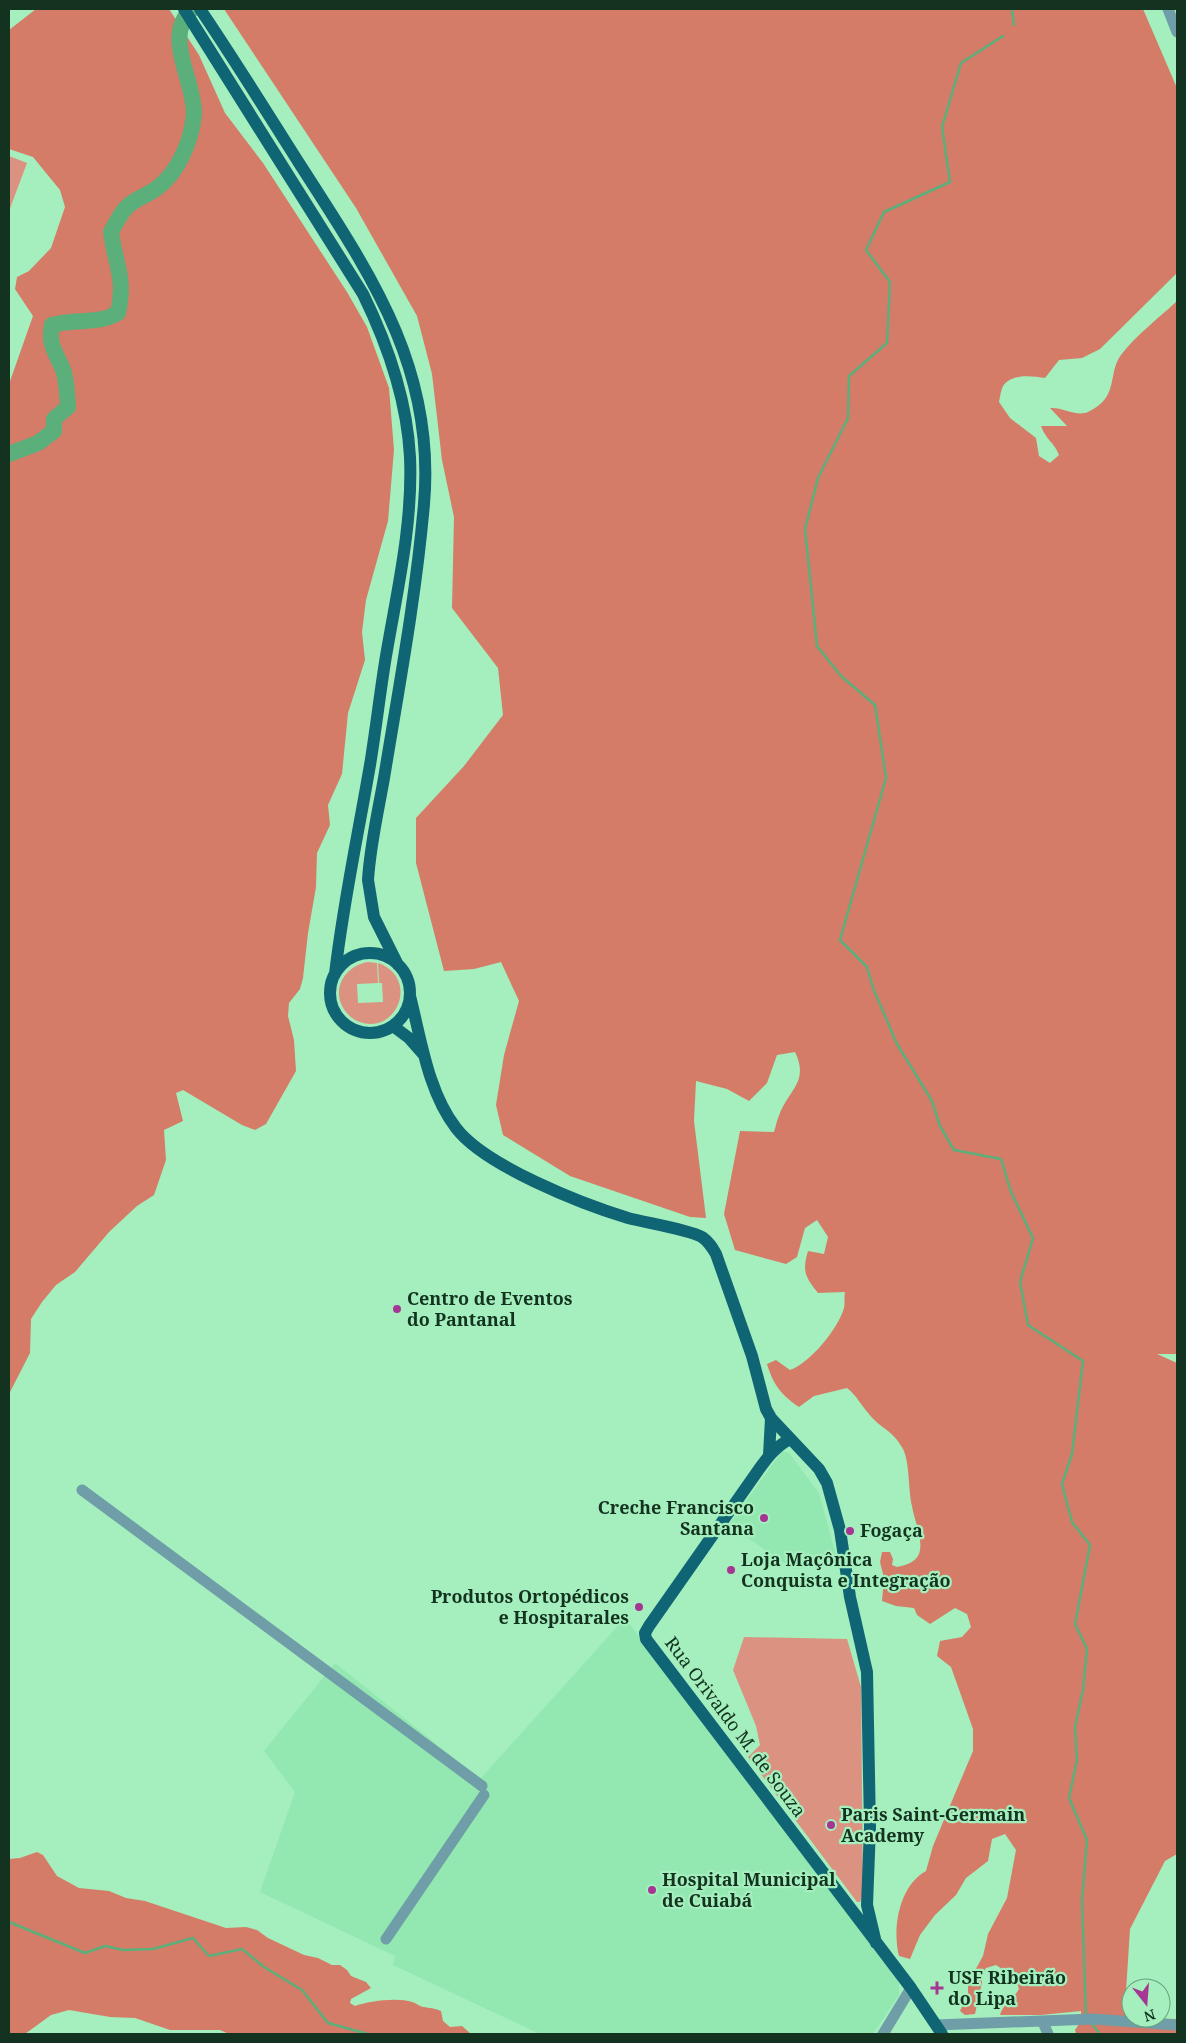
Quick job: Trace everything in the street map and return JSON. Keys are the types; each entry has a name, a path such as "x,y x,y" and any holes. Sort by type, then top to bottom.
{"main road":[{"path":"184,9 363,294 379,328 393,365 405,414 410,457 409,500 400,574 370,766 341,921 335,974 331,985 331,1002 336,1015 345,1025 357,1031 371,1033 393,1026 403,1015 410,996 408,981 374,917 368,880 416,580 424,501 425,450 419,405 406,354 392,318 370,274 200,9"},
{"path":"335,974 347,961 364,954 382,956 398,965"},
{"name":"Rua Orivaldo M. de Souza","path":"410,996 436,1091 448,1117 466,1139 491,1159 523,1176 626,1217 700,1237 711,1245 725,1276 752,1356 766,1409 771,1418 819,1469 827,1483 840,1530 850,1597 865,1657 870,1730 867,1905 876,1943"},
{"name":"Rua Orivaldo M. de Souza","path":"393,1026 409,1038 426,1059"},
{"name":"Rua Orivaldo M. de Souza","path":"769,1455 771,1418"},
{"name":"Rua Orivaldo M. de Souza","path":"790,1439 769,1455 649,1626 645,1633 646,1639 911,1988 939,2030"},
{"path":"854,1912 867,1905"}],"street":[{"path":"1168,9 1177,32"},
{"path":"82,1490 483,1790 386,1939"},
{"path":"883,2034 911,1988"},
{"path":"939,2030 1087,2019 1177,2025"},
{"path":"1043,2022 1048,2034"}],"shaded area":[{"path":"36,9 169,9 199,55 225,113 263,163 347,292 367,327 389,388 394,450 388,521 366,600 362,632 365,660 348,713 342,774 328,805 330,825 317,853 316,887 303,978 300,989 289,1003 288,1016 294,1040 296,1071 266,1124 255,1130 242,1125 183,1090 176,1093 183,1121 164,1130 166,1160 154,1195 137,1206 109,1232 75,1272 56,1285 42,1302 31,1319 30,1353 9,1394 9,384 33,316 15,289 17,277 29,271 51,248 65,207 60,190 33,157 9,149 9,30"},
{"path":"224,9 1143,9 1177,88 1177,273 1100,349 1082,358 1059,360 1045,378 1022,376 1012,379 1003,386 999,402 1010,418 1036,438 1039,456 1050,463 1059,455 1041,426 1067,426 1050,408 1083,413 1098,406 1109,392 1114,370 1121,355 1140,334 1177,301 1177,1354 1157,1354 1177,1363 1177,1854 1165,1861 1130,1929 1127,1978 1121,1978 1121,2028 1171,2028 1171,2019 1177,2019 1177,2034 1076,2034 1075,2030 1081,2021 1081,2011 1041,2015 1000,2015 1003,2008 1019,1989 1013,1978 996,1965 986,1968 981,1975 982,1982 975,2014 965,2015 960,2011 968,1994 968,1983 983,1956 988,1934 1007,1898 1016,1850 1005,1834 992,1839 988,1861 966,1878 956,1895 935,1915 920,1935 910,1959 899,1956 896,1933 897,1921 904,1897 909,1887 926,1871 933,1846 973,1751 973,1729 951,1667 937,1656 940,1641 962,1637 971,1627 967,1614 955,1608 930,1624 917,1615 914,1608 896,1606 882,1601 884,1578 880,1562 882,1552 890,1552 893,1559 892,1565 897,1567 915,1560 920,1548 920,1536 913,1512 907,1462 899,1443 873,1419 854,1394 847,1388 814,1396 799,1407 778,1389 767,1364 776,1360 790,1370 806,1360 830,1335 841,1316 844,1306 845,1292 818,1293 806,1274 805,1264 808,1251 824,1254 828,1237 817,1220 805,1228 797,1257 786,1264 735,1250 724,1214 740,1131 774,1132 780,1113 799,1078 799,1062 795,1052 777,1055 767,1083 749,1101 727,1089 696,1081 694,1121 706,1218 690,1217 570,1176 503,1135 496,1105 504,1055 519,1001 501,962 474,969 444,971 416,863 416,818 464,766 503,715 498,668 452,608 454,517 442,460 432,374 417,316 356,208"},
{"path":"9,156 27,163 9,211"},
{"path":"368,962 377,963 378,983 357,984 358,1003 383,1002 382,983 379,983 378,963 391,970 398,981 401,992 398,1004 392,1014 383,1021 371,1024 357,1021 349,1015 341,1004 339,994 342,981 349,971"},
{"path":"782,1451 789,1453 819,1493 838,1563 793,1569 729,1525"},
{"path":"625,1618 899,1977 899,1995 873,2034 540,2034 393,1965 395,1956 260,1892 295,1792 264,1751 335,1663 480,1779"},
{"name":"Paris Saint-Germain Academy","path":"744,1637 847,1639 861,1687 863,1893 860,1902 857,1902 748,1757 760,1745 756,1726 733,1670"},
{"path":"37,1852 43,1855 57,1876 79,1888 109,1891 126,1898 145,1901 226,1928 246,1927 257,1930 268,1938 304,1955 318,1958 332,1965 340,1965 351,1976 366,1982 371,1988 351,1999 350,2003 355,2006 383,2000 413,2002 423,2007 441,2011 443,2021 450,2027 462,2026 471,2034 229,2034 220,2030 170,2030 135,2018 110,2017 69,2010 51,2015 25,2034 9,2034 9,1859 20,1858"}],"waterway":[{"path":"9,454 38,443 54,431 54,419 68,407 65,376 51,337 52,325 103,319 118,313 121,290 111,232 128,206 165,182 183,155 193,124 194,114 190,87 182,59 180,32 184,20 192,9"},
{"path":"1012,9 1014,25"},
{"path":"1003,36 961,63 942,127 950,182 884,212 866,250 890,282 887,343 849,376 848,418 818,478 805,529 817,646 841,676 875,705 886,778 840,940 867,967 873,988 897,1044 932,1101 940,1126 954,1150 1001,1159 1011,1192 1033,1238 1020,1282 1028,1325 1083,1361 1072,1454 1062,1484 1072,1522 1090,1545 1075,1624 1087,1649 1083,1690 1075,1727 1077,1760 1069,1798 1087,1840 1082,1901 1086,2015"},
{"path":"9,1922 85,1953 105,1946 123,1950 153,1949 193,1938 209,1956 242,1949 264,1967 302,1990 328,2023 368,2034"},
{"path":"1092,2024 1100,2034"}],"place":[{"name":"Centro de Eventos do Pantanal","path":"397,1309"},
{"name":"Creche Francisco Santana","path":"764,1518"},
{"name":"Fogaça","path":"850,1531"},
{"name":"Loja Maçônica Conquista e Integração","path":"731,1570"},
{"name":"Produtos Ortopédicos e Hospitarales","path":"639,1607"},
{"name":"Paris Saint-Germain Academy","path":"831,1825"},
{"name":"Hospital Municipal de Cuiabá","path":"652,1890"},
{"name":"USF Ribeirão do Lipa","path":"937,1988"}]}
